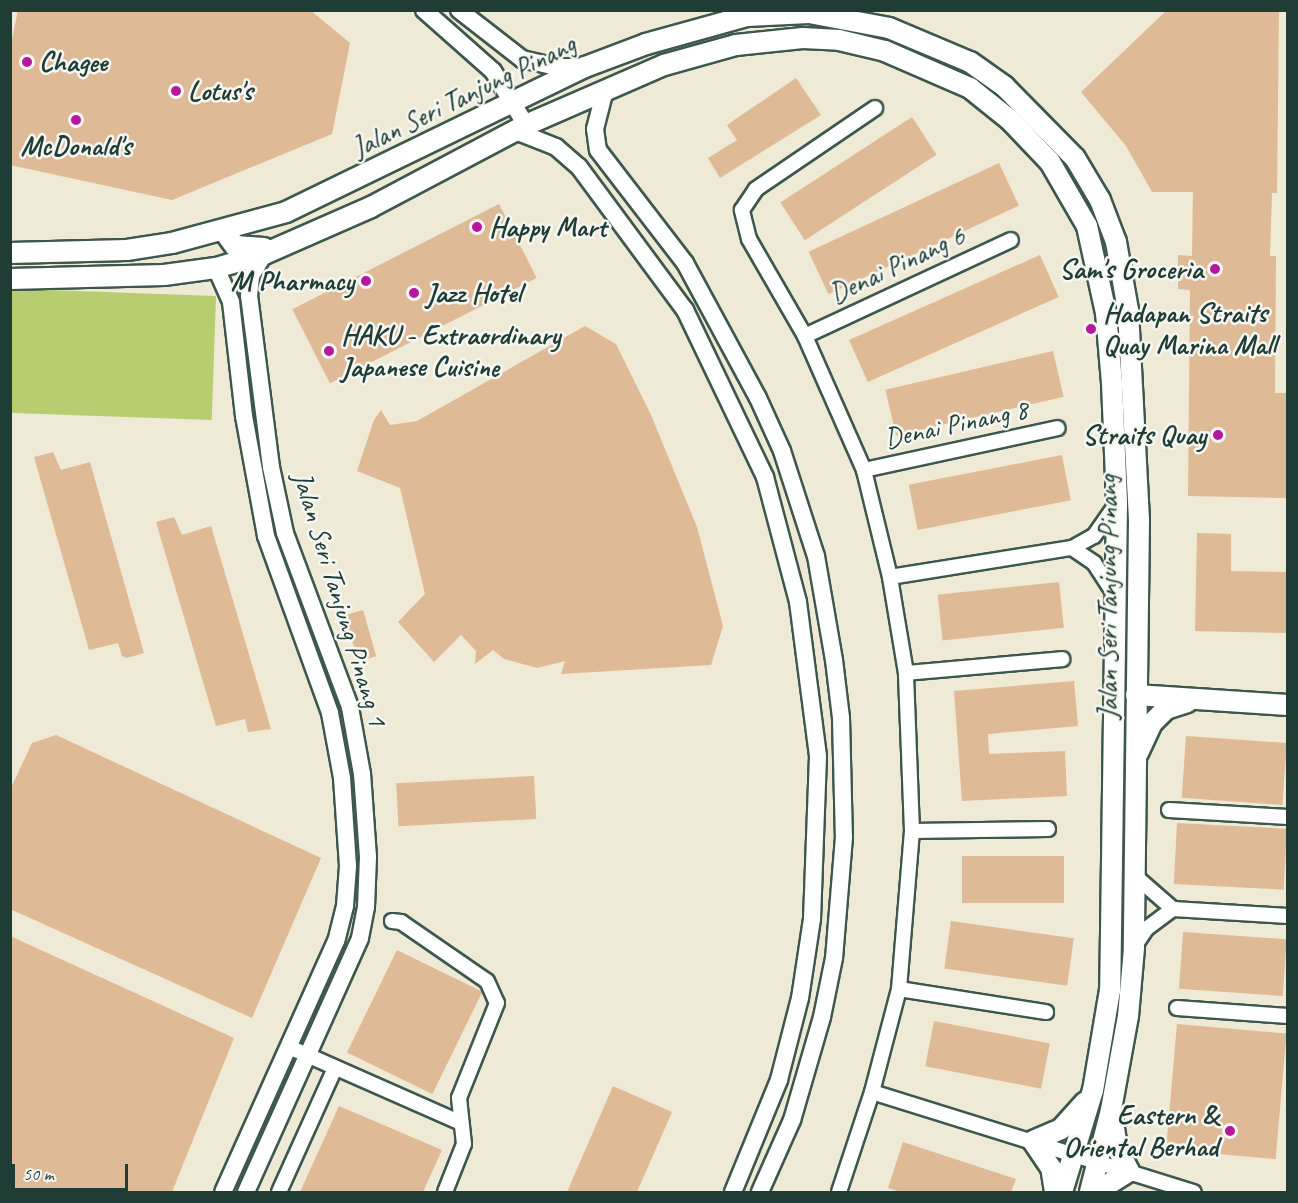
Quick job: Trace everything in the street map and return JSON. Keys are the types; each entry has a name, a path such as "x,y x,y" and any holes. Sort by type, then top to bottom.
{"main road":[{"name":"Jalan Seri Tanjung Pinang","path":"10,253 128,250 224,231 286,212 340,189 585,67 646,44 747,16 809,13 889,28 932,43 1004,86 1038,116 1075,158 1100,200 1123,276 1139,508 1134,948 1128,1016 1112,1110 1090,1192"},
{"name":"Jalan Seri Tanjung Pinang","path":"10,279 154,276 216,268 264,254 371,207 520,128 605,90 664,65 736,45 792,39 830,40 885,51 923,64 970,88 1010,120 1064,181 1094,248 1107,320 1117,502 1110,990 1093,1090 1062,1192"},
{"path":"224,231 228,240 244,248 283,247"},
{"path":"1136,695 1287,705"},
{"path":"1136,759 1152,723 1166,710 1180,703 1208,700"},
{"path":"1055,1192 1051,1168 1033,1141 1071,1121 1093,1090"},
{"path":"1096,1192 1129,1172 1117,1147 1112,1110"}],"street":[{"path":"424,10 483,60 513,102 520,128 556,147 579,167 685,310 765,477 798,602 818,756 812,919 800,998 779,1080 733,1192"},
{"path":"459,10 522,59 553,66 585,67"},
{"path":"605,90 595,129 598,150 685,263 758,398 782,451 816,556 834,660 844,837 834,958 822,1017 792,1120 760,1192"},
{"path":"839,1192 872,1092 899,989 912,831 906,673 890,576 864,470 805,336 749,239 742,210 756,189 875,108"},
{"name":"Denai Pinang 6","path":"805,336 1011,240"},
{"name":"Jalan Seri Tanjung Pinang 1","path":"246,1192 360,938 368,865 356,738 324,632 285,532 271,467 249,296 251,276 264,254"},
{"name":"Jalan Seri Tanjung Pinang 1","path":"216,268 231,302 244,416 266,536 306,639 330,713 342,778 348,866 342,926 223,1192"},
{"name":"Denai Pinang 8","path":"864,470 1058,428"},
{"path":"890,576 1071,548 1094,536 1117,502"},
{"path":"1071,548 1094,563 1116,596"},
{"path":"306,639 324,632"},
{"path":"906,673 1062,659"},
{"path":"1169,810 1287,817"},
{"path":"912,831 1048,829"},
{"path":"1134,875 1173,909 1287,916"},
{"path":"1134,948 1146,929 1173,909"},
{"path":"392,921 401,922 488,981 497,1003 459,1098 459,1122 465,1144 445,1192"},
{"path":"899,989 1046,1012"},
{"path":"1177,1008 1287,1016"},
{"path":"289,1047 459,1122"},
{"path":"279,1192 335,1068"},
{"path":"872,1092 1194,1192"}],"green space":[{"path":"11,289 216,296 212,420 10,413"}],"building":[{"name":"Lotus's","path":"18,10 310,10 350,43 332,134 172,200 10,165 10,49"},
{"path":"1167,10 1279,10 1277,193 1272,193 1270,256 1276,256 1275,393 1287,393 1287,498 1188,496 1190,290 1178,289 1178,255 1192,256 1193,192 1152,192 1126,146 1081,92"},
{"path":"796,78 821,115 720,178 708,158 737,140 727,125"},
{"path":"912,117 937,155 805,240 780,203"},
{"path":"999,163 1019,206 829,294 809,252"},
{"name":"Jazz Hotel","path":"499,204 537,278 330,383 292,309"},
{"path":"1040,255 1059,297 868,382 849,340"},
{"path":"585,326 616,344 651,415 697,527 723,626 711,665 561,674 565,661 537,668 504,659 493,650 475,664 476,651 461,635 434,662 398,622 425,594 400,488 357,471 374,420 381,410 390,425 417,421"},
{"path":"1053,351 1064,397 896,435 885,390"},
{"path":"53,452 61,470 90,462 144,653 127,658 122,656 118,643 89,650 34,457"},
{"path":"1062,455 1071,500 918,530 909,485"},
{"path":"174,517 182,535 211,526 271,729 248,732 245,719 216,726 156,522"},
{"path":"1197,533 1231,534 1231,571 1287,572 1287,633 1195,631"},
{"path":"1059,582 1064,628 942,641 938,595"},
{"path":"363,610 376,656 358,661 345,615"},
{"path":"1074,681 1078,726 988,734 989,754 1065,751 1067,796 962,801 954,691"},
{"path":"56,735 321,858 252,1018 10,909 10,790 32,743"},
{"path":"1186,736 1287,743 1282,805 1182,798"},
{"path":"534,776 536,819 398,826 396,783"},
{"path":"1177,823 1287,829 1284,890 1174,884"},
{"path":"962,856 1064,856 1064,903 962,903"},
{"path":"951,921 1074,938 1067,986 944,969"},
{"path":"1183,932 1287,939 1283,996 1179,989"},
{"path":"10,936 234,1038 172,1192 10,1192"},
{"path":"397,950 482,992 432,1094 347,1052"},
{"path":"934,1021 1050,1044 1041,1089 925,1066"},
{"path":"1177,1024 1287,1034 1276,1159 1166,1150"},
{"path":"613,1086 672,1112 637,1192 567,1192"},
{"path":"339,1106 442,1150 423,1192 300,1192"},
{"path":"903,1142 1016,1179 1011,1192 901,1192 888,1188"}],"place":[{"name":"Chagee","path":"27,62"},
{"name":"Lotus's","path":"176,91"},
{"name":"McDonald's","path":"76,120"},
{"name":"Happy Mart","path":"477,227"},
{"name":"Sam's Groceria","path":"1215,269"},
{"name":"M Pharmacy","path":"366,281"},
{"name":"Jazz Hotel","path":"414,293"},
{"name":"Hadapan Straits Quay Marina Mall","path":"1091,329"},
{"name":"HAKU - Extraordinary Japanese Cuisine","path":"329,351"},
{"name":"Straits Quay","path":"1218,435"},
{"name":"Eastern & Oriental Berhad","path":"1230,1131"}]}
